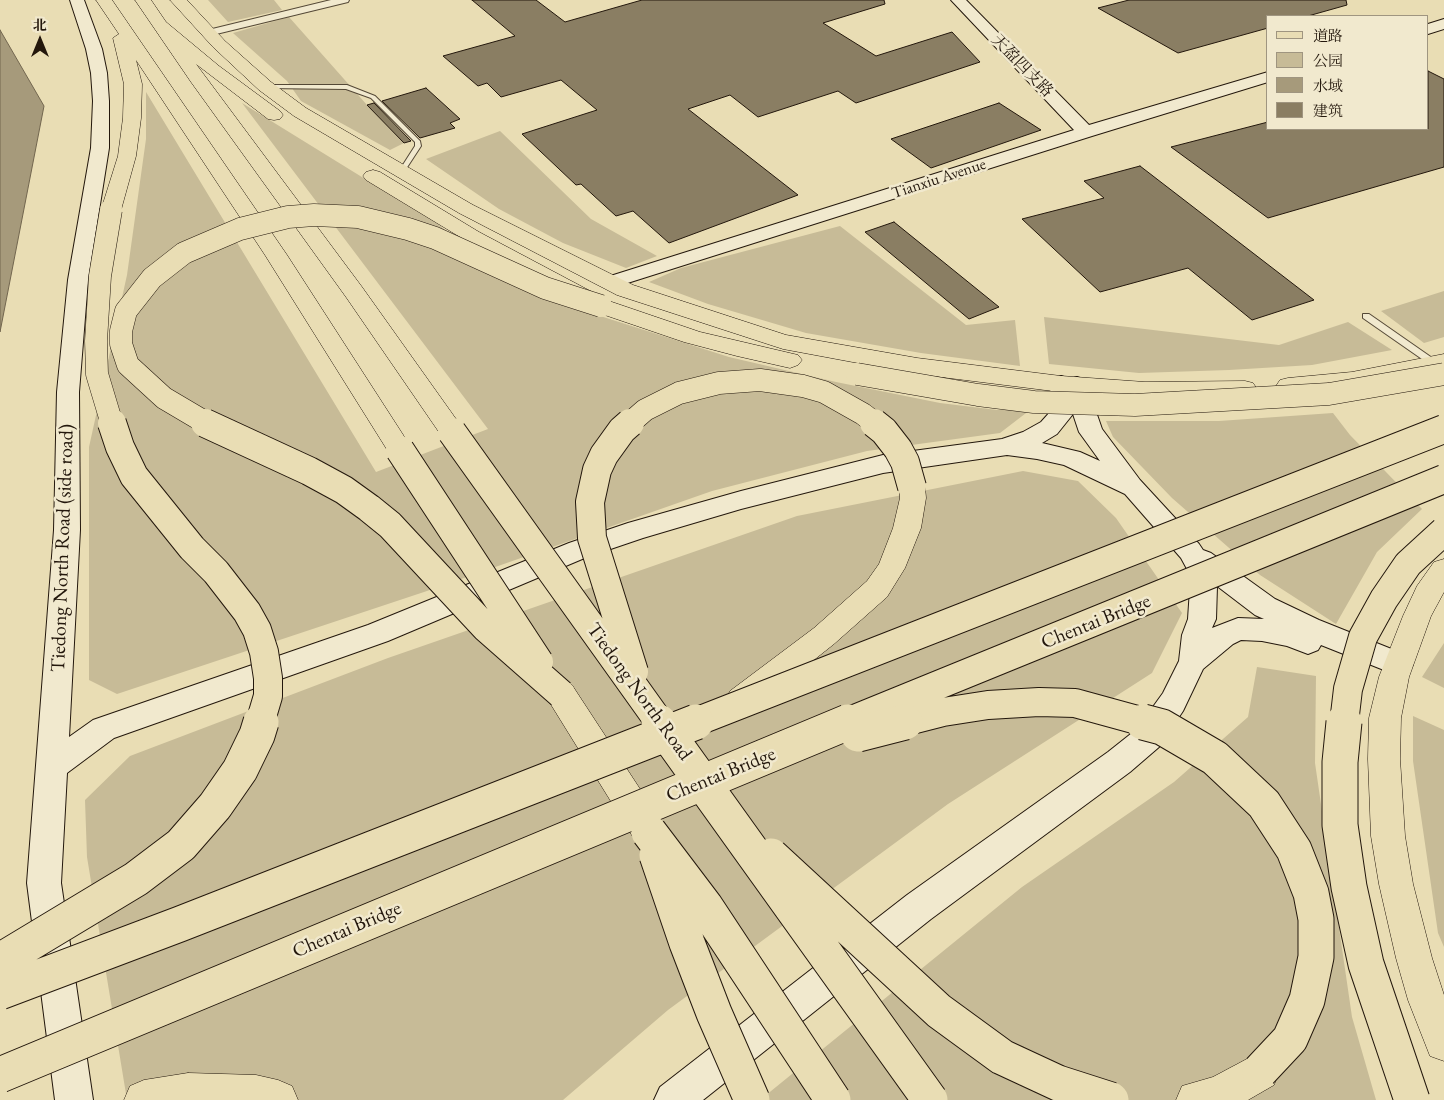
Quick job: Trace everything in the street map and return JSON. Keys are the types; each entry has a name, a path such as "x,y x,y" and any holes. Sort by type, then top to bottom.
{"main road":[{"path":"143,0 162,26 213,70 271,113 472,236 601,306"},
{"path":"178,0 208,33 265,86 300,112 466,208 625,290 783,342 917,366 1069,385 1144,390 1298,386 1441,367"},
{"path":"0,961 136,879 181,845 214,806 240,770 257,735 268,696 268,678 264,652 251,618 216,572 192,548 134,476 120,447 97,374 96,340 100,276 111,210 126,156 132,118 133,84 127,56 108,6"},
{"path":"108,6 276,255 400,450 650,832 705,906 833,1100"},
{"name":"Tiedong North Road","path":"162,26 930,1100"},
{"path":"561,694 486,628 390,525 369,508 344,490 309,471 207,424 164,398 128,365 120,344 126,311 152,278 184,253 240,228 288,217 314,215 358,217 408,228 435,238 546,288 692,337 737,349 908,384 1034,402 1135,405 1330,394 1441,367"},
{"path":"641,695 592,538 590,502 597,470 604,455 622,430 633,419 661,400 679,393 719,383 738,381 760,380 803,386 824,392 838,399 863,414 884,431 898,449 907,469 913,498 911,514 900,548 877,589 824,636 731,708"},
{"path":"0,992 189,920 1444,429"},
{"name":"Chentai Bridge","path":"0,1076 740,766 1444,479"},
{"path":"1412,1100 1366,964 1353,906 1340,825 1340,762 1348,689 1363,637 1384,598 1408,564 1444,531"},
{"path":"1444,570 1427,594 1396,670 1385,718 1384,759 1388,836 1396,884 1407,931 1427,1000 1444,1042"},
{"path":"740,766 943,712 1040,702 1075,703 1162,727 1215,758 1264,804 1294,850 1311,892 1316,919 1316,957 1307,1000 1290,1039 1260,1071 1219,1094 1196,1100"},
{"path":"727,815 939,1011 1002,1056 1058,1083 1111,1100"},
{"path":"650,832 687,943 714,1013 752,1100"},
{"path":"144,1100 188,1093 256,1095 278,1100"}],"street":[{"name":"Tiedong North Road (side road)","path":"74,1100 44,883 67,530 68,392 78,280 100,148 101,101 99,73 94,49 77,0"},
{"path":"208,33 344,0"},
{"name":"天盈四支路","path":"958,0 1086,132"},
{"path":"1429,29 1444,24"},
{"name":"Tianxiu Avenue","path":"610,282 1086,132 1266,78"},
{"path":"51,767 104,729 378,633 578,550 637,530 741,500 883,464 1004,447 1040,434 1055,422 1063,407 1069,385"},
{"path":"1069,385 1079,399 1091,432 1134,488 1190,551 1266,607 1396,670"},
{"path":"1004,447 1037,450 1071,458 1134,488"},
{"path":"673,1100 919,907 1119,762 1148,738 1173,702 1193,661 1196,635 1202,619 1204,588 1200,569 1190,551"},
{"path":"1193,661 1223,636 1238,629 1262,630 1288,635 1396,670"}],"lane":[{"path":"265,86 347,87 373,96 418,142 418,146 402,171"},
{"path":"1366,316 1441,367"}],"green space":[{"path":"208,0 274,0 282,10 228,22"},
{"path":"289,17 367,105 404,143 390,150 301,101 287,81 233,33"},
{"path":"146,92 376,472 488,429 242,103 438,224 502,278 550,300 729,357 836,382 940,403 997,410 1030,410 1000,433 867,451 712,491 424,592 117,694 89,680 89,447 127,275 146,139"},
{"path":"500,131 591,219 657,256 626,268 563,243 499,209 426,159"},
{"path":"840,226 966,325 1015,320 1020,366 921,353 806,333 708,304 649,282 681,268"},
{"path":"1444,291 1444,337 1424,343 1381,311"},
{"path":"1044,317 1279,345 1348,322 1392,350 1312,365 1139,373 1049,364"},
{"path":"1333,413 1350,435 1422,509 1377,552 1336,624 1260,575 1172,498 1113,437 1106,421 1219,421"},
{"path":"1023,471 1078,481 1116,518 1182,613 1152,673 948,804 668,1010 563,1100 127,1100 87,857 85,800 130,756 388,658 797,516"},
{"path":"1444,643 1444,688 1422,677"},
{"path":"1257,667 1316,676 1315,763 1352,1017 1376,1100 760,1100 1022,887 1174,782 1248,717"},
{"path":"1413,716 1444,730 1444,947 1438,933 1413,761"}],"water":[{"path":"0,30 44,106 0,332"}],"building":[{"path":"472,0 536,0 565,22 642,0 884,0 885,4 823,23 876,56 952,32 980,62 856,103 838,91 758,117 730,95 688,109 798,195 669,243 633,211 616,216 581,184 576,185 522,134 597,110 561,80 501,97 487,83 478,86 443,56 515,36"},
{"path":"1129,0 1346,0 1347,5 1312,15 1266,15 1266,29 1178,53 1098,8"},
{"path":"1429,72 1444,79 1444,167 1268,218 1171,147 1266,123 1266,130 1429,130"},
{"path":"426,88 460,119 450,123 455,128 420,138 382,101"},
{"path":"374,103 411,141 404,143 367,105"},
{"path":"999,103 1041,130 931,168 891,139"},
{"path":"1140,166 1314,300 1252,320 1188,268 1100,292 1022,219 1104,198 1084,181"},
{"path":"894,222 999,307 969,319 865,232"}]}
